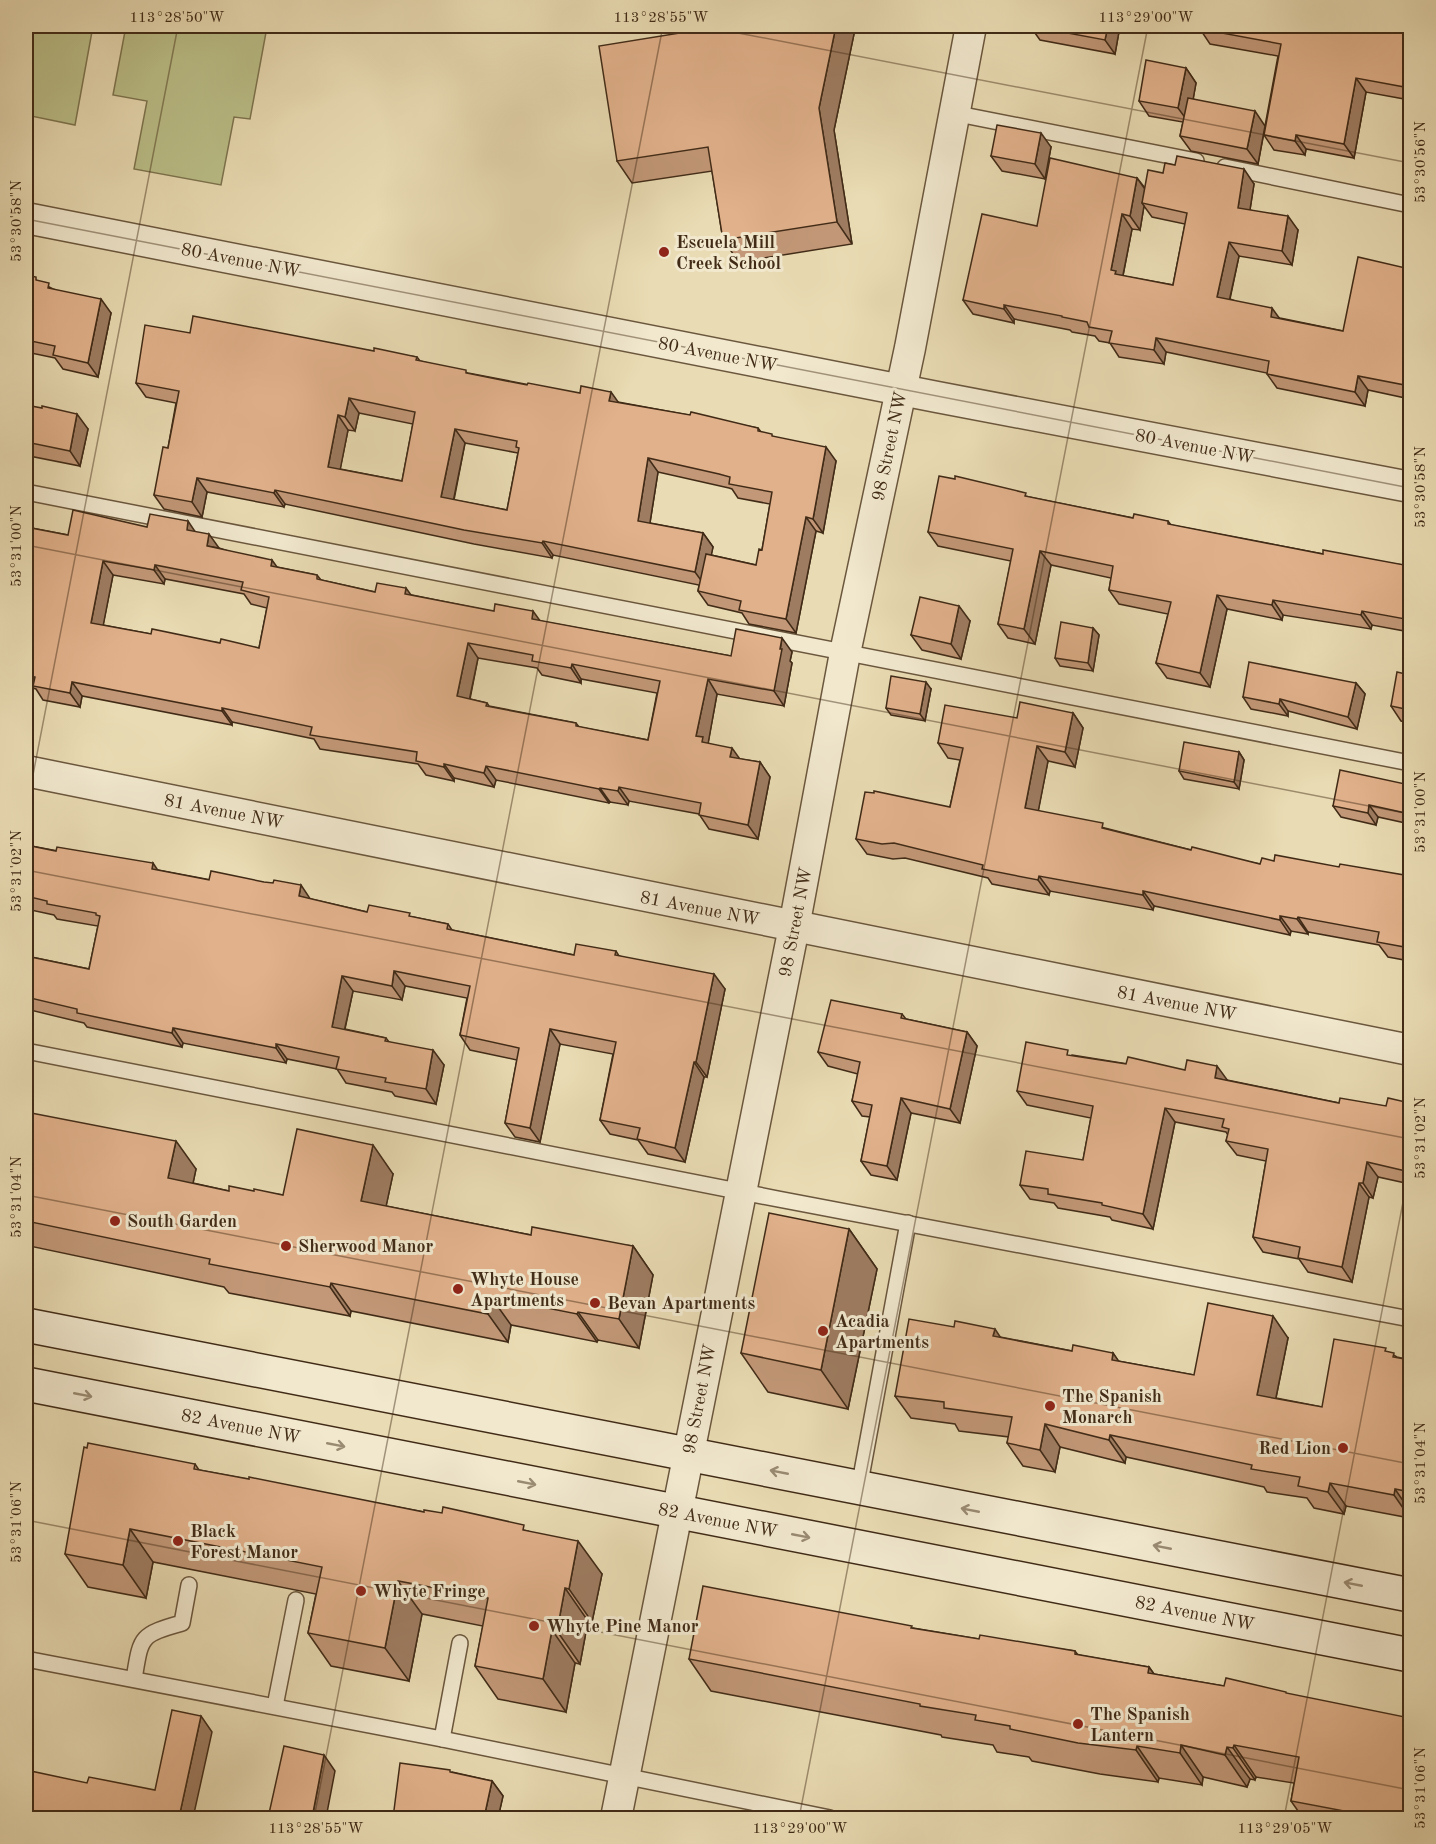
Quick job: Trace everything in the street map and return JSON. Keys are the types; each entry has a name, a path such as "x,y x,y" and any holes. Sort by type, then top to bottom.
{"main road":[{"path":"26,1325 1410,1596"},
{"name":"82 Avenue NW","path":"26,1384 1410,1655"}],"street":[{"name":"98 Street NW","path":"616,1818 794,927 845,653 901,390 971,26"},
{"name":"80 Avenue NW","path":"26,218 901,390 1410,487"},
{"name":"81 Avenue NW","path":"26,771 1410,1050"}],"lane":[{"path":"953,113 1410,205"},
{"path":"26,492 1410,763"},
{"path":"26,1051 741,1192 1410,1319"},
{"path":"859,1488 908,1223"},
{"path":"134,1679 140,1643 154,1630 182,1623 189,1585"},
{"path":"275,1706 296,1600"},
{"path":"442,1739 460,1643"},
{"path":"26,1659 442,1739 830,1818"}],"green space":[{"path":"26,26 93,26 75,125 26,115"},
{"path":"126,26 267,27 250,119 234,117 221,185 134,169 147,101 113,95"}],"building":[{"name":"Escuela Mill Creek School","path":"723,26 836,26 819,108 837,222 723,240 708,147 617,161 599,46"},
{"path":"1030,26 1108,26 1105,40"},
{"path":"1201,26 1410,26 1410,88 1356,78 1344,144 1296,135 1295,141 1264,135 1281,44 1200,29"},
{"path":"1146,60 1186,68 1178,108 1139,101"},
{"path":"1188,98 1255,111 1247,149 1180,136"},
{"path":"997,125 1041,133 1035,164 991,156"},
{"path":"1177,156 1244,169 1238,208 1288,216 1282,251 1229,242 1217,297 1272,308 1271,317 1343,331 1358,257 1410,269 1410,386 1358,376 1355,392 1267,374 1269,361 1156,338 1154,350 1109,343 1112,331 1089,327 1087,322 1004,305 1004,309 963,300 982,214 1037,226 1050,158 1137,178 1130,216 1122,214 1111,270 1116,271 1115,274 1173,285 1187,213 1142,203 1148,170 1163,173 1165,163 1175,165"},
{"path":"26,275 49,283 48,288 101,299 88,363 53,355 55,346 26,340"},
{"path":"193,316 374,351 374,348 417,357 416,360 466,370 466,373 527,385 528,383 580,393 581,386 611,392 609,401 690,415 691,412 758,428 758,431 772,434 772,436 826,447 813,519 806,517 786,619 739,610 741,601 698,591 706,554 756,565 759,549 762,550 772,492 729,484 730,477 648,458 638,521 703,533 695,572 543,541 542,543 464,530 275,490 274,493 197,478 192,502 154,495 163,447 168,448 179,391 136,383 145,325 190,333","holes":["349,398 415,412 402,481 328,467 338,415 345,417","455,429 517,441 516,447 519,448 507,510 441,497"]},
{"path":"26,405 77,414 70,451 26,442"},
{"path":"939,476 955,479 955,476 1026,493 1025,496 1133,518 1134,514 1168,521 1168,524 1323,554 1323,550 1410,566 1410,617 1406,616 1405,619 1362,611 1361,615 1273,600 1272,605 1217,595 1200,673 1156,663 1171,602 1109,590 1113,566 1040,551 1024,629 998,624 1013,549 928,532"},
{"path":"73,510 147,527 150,514 188,521 187,530 209,534 207,546 272,560 271,566 317,575 317,579 375,592 377,583 406,588 405,594 494,611 495,604 533,611 532,619 731,656 736,629 782,638 774,691 708,679 696,736 703,737 702,742 732,748 730,757 760,762 748,825 699,815 701,803 619,787 618,791 599,789 486,766 484,773 444,764 444,767 416,761 417,752 310,735 312,727 222,708 222,711 72,682 70,693 33,686 35,677 26,675 26,527 68,535","holes":["103,561 154,570 155,565 243,582 241,590 269,597 259,648 221,639 220,643 152,629 151,634 91,623","468,643 533,655 532,661 571,668 572,664 660,681 648,740 576,726 576,723 486,706 487,703 457,696"]},
{"path":"920,597 959,606 951,644 911,635"},
{"path":"1061,622 1093,628 1088,663 1055,658"},
{"path":"1249,662 1356,683 1348,717 1280,699 1279,704 1243,697"},
{"path":"1397,672 1410,675 1410,710 1391,706"},
{"path":"891,676 926,682 920,714 886,708"},
{"path":"1020,702 1073,713 1065,752 1037,746 1025,808 1103,823 1102,828 1260,864 1262,858 1274,861 1275,855 1339,867 1340,864 1410,876 1410,948 1377,942 1379,932 1298,917 1297,919 1280,916 1280,920 1143,891 1143,895 1039,876 1038,880 982,869 983,865 894,843 882,844 856,839 865,792 874,793 874,791 950,807 963,748 938,743 945,705 1017,718"},
{"path":"1184,742 1239,752 1234,782 1179,771"},
{"path":"1340,770 1410,785 1410,814 1369,805 1368,813 1333,806"},
{"path":"26,845 56,851 57,847 153,863 152,869 209,880 211,871 264,882 273,883 274,880 301,885 299,896 367,912 369,905 410,913 409,916 448,924 447,929 574,955 576,944 616,951 615,955 714,974 675,1148 637,1139 640,1128 600,1120 616,1042 550,1029 530,1128 505,1123 519,1048 460,1035 470,986 394,971 392,986 342,976 332,1027 386,1038 385,1041 433,1050 426,1089 385,1082 386,1078 336,1069 339,1057 276,1044 276,1048 173,1028 172,1033 77,1013 77,1009 26,997 26,956 89,969 100,916 96,913 47,904 47,901 26,896"},
{"path":"831,1000 902,1014 901,1018 967,1032 950,1109 901,1098 887,1166 861,1161 872,1105 852,1101 860,1062 818,1052"},
{"path":"1026,1042 1068,1050 1067,1055 1126,1064 1128,1057 1185,1070 1187,1060 1217,1066 1215,1078 1339,1103 1340,1098 1386,1106 1388,1098 1410,1103 1410,1172 1367,1162 1363,1183 1359,1183 1342,1267 1298,1258 1300,1247 1253,1237 1268,1149 1226,1141 1229,1129 1222,1127 1224,1119 1165,1108 1143,1214 1102,1205 1102,1203 1048,1194 1048,1189 1020,1185 1026,1151 1083,1160 1093,1106 1017,1091"},
{"path":"26,1112 176,1141 168,1178 229,1191 229,1186 283,1195 297,1129 373,1145 361,1201 531,1235 532,1227 633,1246 619,1319 578,1312 577,1314 491,1297 488,1314 331,1283 330,1287 209,1264 210,1259 26,1221"},
{"path":"769,1213 849,1229 821,1370 741,1353"},
{"path":"1208,1303 1273,1316 1257,1395 1322,1407 1334,1339 1386,1348 1385,1351 1394,1353 1393,1357 1410,1360 1410,1492 1395,1489 1394,1495 1330,1483 1328,1492 1298,1486 1300,1477 1251,1469 1252,1465 1110,1435 1109,1440 1045,1424 1040,1450 1007,1443 1012,1417 944,1408 944,1402 895,1396 909,1319 954,1327 955,1321 995,1329 993,1336 1072,1351 1073,1345 1113,1353 1112,1360 1194,1375"},
{"path":"88,1443 195,1464 194,1469 249,1479 249,1477 424,1512 424,1510 442,1513 443,1507 524,1525 523,1530 578,1541 569,1589 565,1588 557,1631 552,1630 543,1679 475,1666 488,1598 398,1581 385,1648 308,1633 322,1567 130,1529 123,1565 65,1554 84,1447 87,1448"},
{"path":"703,1586 912,1626 911,1628 979,1639 980,1635 1075,1651 1075,1654 1149,1667 1148,1673 1224,1686 1226,1678 1286,1693 1410,1718 1410,1818 1381,1818 1291,1801 1299,1757 1234,1745 1233,1748 1227,1747 1225,1755 1181,1745 1180,1753 1137,1746 1136,1750 1078,1743 975,1720 976,1715 920,1706 920,1704 689,1659"},
{"path":"172,1710 201,1716 180,1813 205,1818 26,1818 26,1770 87,1783 89,1777 155,1790"},
{"path":"284,1746 324,1755 312,1818 268,1818"},
{"path":"400,1763 450,1770 450,1772 492,1781 484,1818 466,1816 466,1818 393,1818"}],"place":[{"name":"Escuela Mill Creek School","path":"664,252"},
{"name":"South Garden","path":"115,1221"},
{"name":"Sherwood Manor","path":"286,1246"},
{"name":"Whyte House Apartments","path":"458,1289"},
{"name":"Bevan Apartments","path":"595,1303"},
{"name":"Acadia Apartments","path":"823,1331"},
{"name":"The Spanish Monarch","path":"1050,1406"},
{"name":"Red Lion","path":"1343,1448"},
{"name":"Black Forest Manor","path":"178,1541"},
{"name":"Whyte Fringe","path":"361,1591"},
{"name":"Whyte Pine Manor","path":"534,1626"},
{"name":"The Spanish Lantern","path":"1078,1724"}]}
